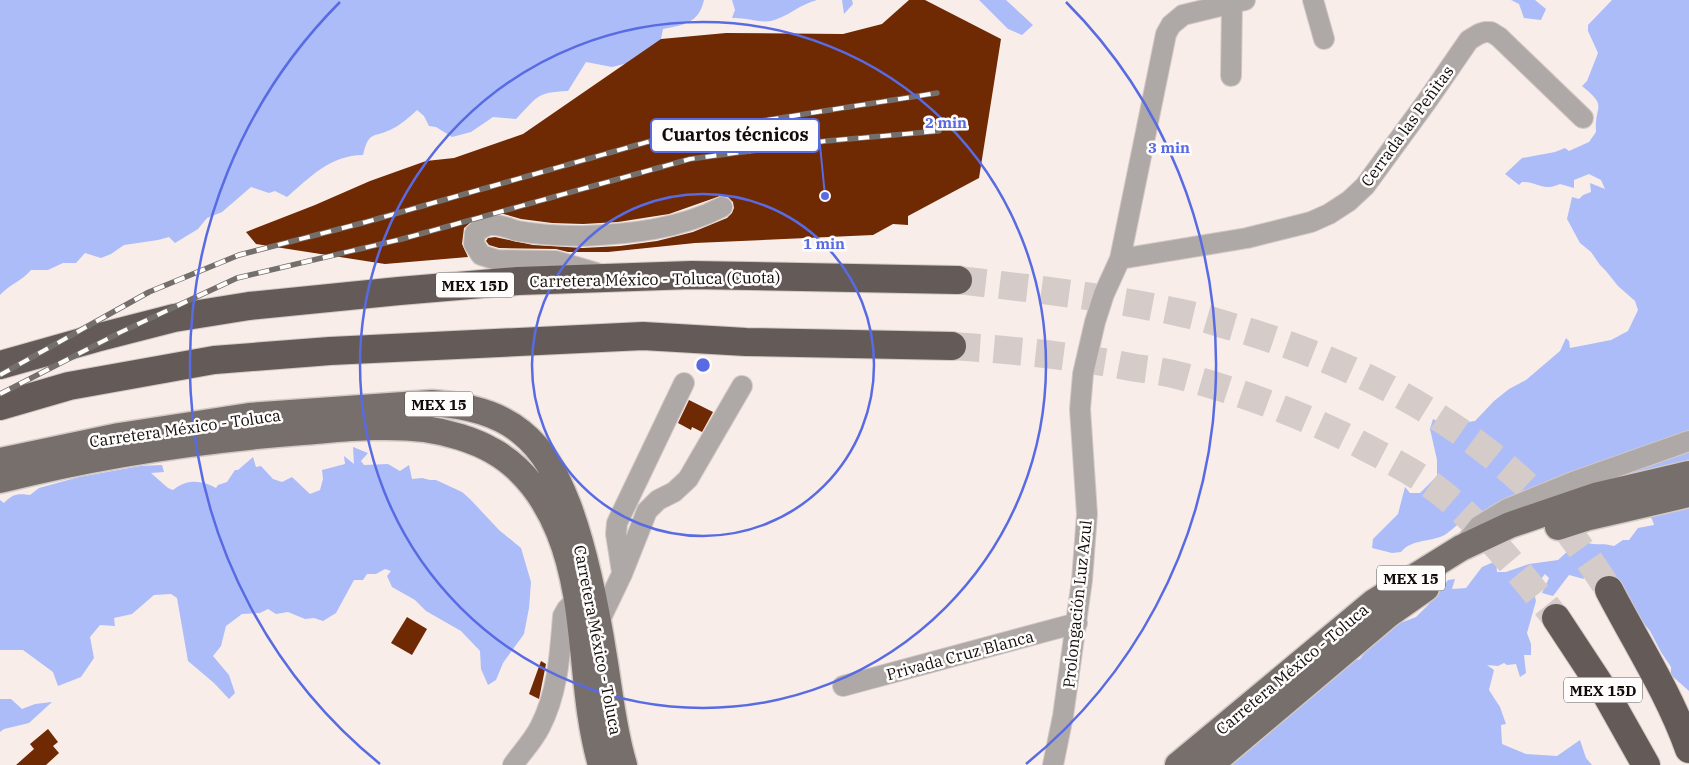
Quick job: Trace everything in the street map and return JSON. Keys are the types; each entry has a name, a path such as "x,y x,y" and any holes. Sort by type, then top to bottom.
{"highway":[{"name":"Carretera México - Toluca (Cuota)","path":"0,365 86,340 174,318 249,306 390,292 508,282 692,275 958,280"},
{"path":"0,406 69,386 214,360 330,351 643,336 746,342 952,346"},
{"name":"MEX 15D","path":"1609,590 1668,701 1682,729 1689,749"},
{"name":"MEX 15D","path":"1556,618 1606,694 1646,765"}],"main road":[{"name":"Carretera México - Toluca","path":"0,460 120,436 249,416 432,403 468,408 499,419 519,430 540,450 565,496 582,547 598,624 611,712 624,765"},
{"name":"Carretera México - Toluca","path":"0,480 125,455 228,438 387,428 426,429 470,441 493,451 516,467 540,496 559,532 574,581 589,711 601,765"},
{"name":"Carretera México - Toluca","path":"1178,765 1374,602 1461,548 1510,525 1577,502 1689,474"},
{"name":"Carretera México - Toluca","path":"1210,765 1389,614 1457,569 1498,549 1562,526 1689,494"}],"street":[{"path":"1313,0 1324,39"},
{"path":"1232,76 1239,2"},
{"name":"Prolongación Luz Azul","path":"1052,765 1063,716 1082,580 1087,514 1080,409 1082,374 1104,294 1120,259 1166,34 1171,25 1183,15 1239,2"},
{"name":"Cerrada las Peñitas","path":"1120,259 1247,238 1311,222 1329,214 1349,201 1365,186 1469,40 1479,34 1491,32 1583,118"},
{"path":"613,278 556,261 497,260 481,255 474,244 475,233 483,227 493,224 518,231 548,235 584,236 624,232 666,227 705,216 722,207"},
{"path":"622,574 616,534 617,524 684,383"},
{"path":"598,624 622,574 647,512 658,500 674,492 688,479 742,386"},
{"path":"1461,548 1479,526 1507,509 1573,482 1689,441"},
{"path":"513,765 536,736 551,702 558,672 563,616 577,599"},
{"name":"Privada Cruz Blanca","path":"843,686 1077,623"}],"shaded area":[{"path":"0,0 704,0 702,8 690,22 663,29 659,48 649,58 612,67 586,62 568,91 543,95 533,101 516,119 493,117 471,132 452,137 436,127 429,126 424,116 417,110 393,128 372,136 367,142 363,155 351,156 331,163 322,168 287,197 275,191 269,193 251,187 222,212 207,218 198,229 175,243 169,237 124,245 101,258 85,253 76,263 63,263 48,270 31,270 0,295"},
{"path":"732,0 817,0 805,4 777,19 757,21 732,18 735,10"},
{"path":"842,0 852,0 853,4 844,14"},
{"path":"979,0 1006,0 1033,25 1022,35 1008,29"},
{"path":"1511,0 1535,0 1546,9 1541,20 1524,18 1519,4"},
{"path":"1612,0 1689,0 1689,463 1636,479 1619,471 1478,519 1466,520 1444,536 1414,543 1401,552 1392,553 1372,548 1373,539 1398,514 1405,487 1410,493 1420,493 1437,476 1437,460 1430,429 1433,419 1446,425 1475,421 1494,401 1509,389 1526,380 1560,351 1566,338 1569,341 1570,348 1611,340 1628,331 1638,310 1635,301 1618,286 1591,252 1580,243 1567,219 1572,197 1579,199 1591,192 1590,183 1605,189 1601,180 1589,174 1574,180 1574,188 1560,184 1544,187 1528,182 1522,182 1519,185 1505,174 1522,158 1555,152 1565,148 1569,151 1589,142 1596,132 1598,103 1582,86 1587,81 1598,53 1588,31 1588,25"},
{"path":"353,447 368,453 361,461 364,465 388,464 400,471 409,465 412,479 436,480 462,492 499,530 521,548 531,582 524,634 503,663 496,680 488,685 481,669 480,651 461,631 426,611 415,600 392,587 387,576 391,571 385,569 376,574 367,574 363,580 354,580 336,613 323,621 314,618 305,619 288,612 276,614 268,609 260,613 242,614 226,626 221,646 213,656 229,675 235,693 229,699 214,683 188,661 177,598 171,594 154,595 132,614 114,618 115,626 100,625 90,637 94,658 81,677 58,686 53,672 23,650 0,650 0,500 4,503 16,495 30,495 39,488 79,477 140,466 162,465 164,472 151,473 173,490 189,482 205,483 216,488 218,485 227,482 235,470 238,470 253,457 256,467 261,466 273,479 282,482 292,477 310,494 320,490 323,479 322,470 345,464 344,456 354,464"},
{"path":"1689,501 1689,691 1671,675 1671,667 1650,631 1599,567 1583,569 1584,579 1569,575 1553,596 1542,593 1549,578 1545,574 1541,579 1536,579 1534,592 1536,601 1527,633 1531,644 1531,655 1524,655 1526,673 1520,677 1516,664 1487,665 1494,670 1489,690 1500,707 1506,724 1501,725 1502,744 1526,754 1557,756 1580,740 1586,758 1592,765 1178,765 1350,662 1360,659 1382,630 1416,617 1448,580 1455,579 1452,589 1466,588 1482,567 1496,561 1497,572 1506,572 1529,564 1558,560 1580,540 1614,546 1623,540 1629,540 1638,528 1654,525 1652,519 1644,513"},
{"path":"0,699 11,699 22,709 35,704 52,702 29,723 4,729 0,732"}],"building":[{"path":"909,0 925,0 1001,39 979,178 908,216 908,225 893,224 873,235 695,243 608,252 499,248 489,245 486,241 488,238 495,237 533,245 583,248 657,241 693,232 727,218 734,208 733,202 723,195 669,214 618,222 552,223 521,219 500,213 487,214 475,219 464,228 462,244 468,257 385,264 256,244 246,232 370,181 426,161 454,158 523,134 661,39 726,33 843,34 882,24"},
{"path":"689,400 713,412 702,432 692,427 691,430 678,423"},
{"path":"407,617 427,629 412,655 391,643"},
{"path":"541,661 546,664 539,699 529,694"},
{"path":"48,729 58,742 53,746 59,753 46,765 16,765 34,749 30,744"}],"tunnel":[{"path":"958,280 1101,298 1192,315 1273,339 1350,370 1388,388 1424,408 1459,431 1524,483 1559,520 1609,590"},
{"path":"952,346 1067,357 1170,373 1253,398 1300,416 1397,464 1444,495 1489,538 1556,618"}],"railway":[{"path":"0,375 149,292 239,255 366,222 672,135 937,93"},
{"path":"0,394 121,332 237,278 402,239 690,159 826,141 939,131"}],"place":[{"name":"Cuartos técnicos","path":"825,196"}]}
